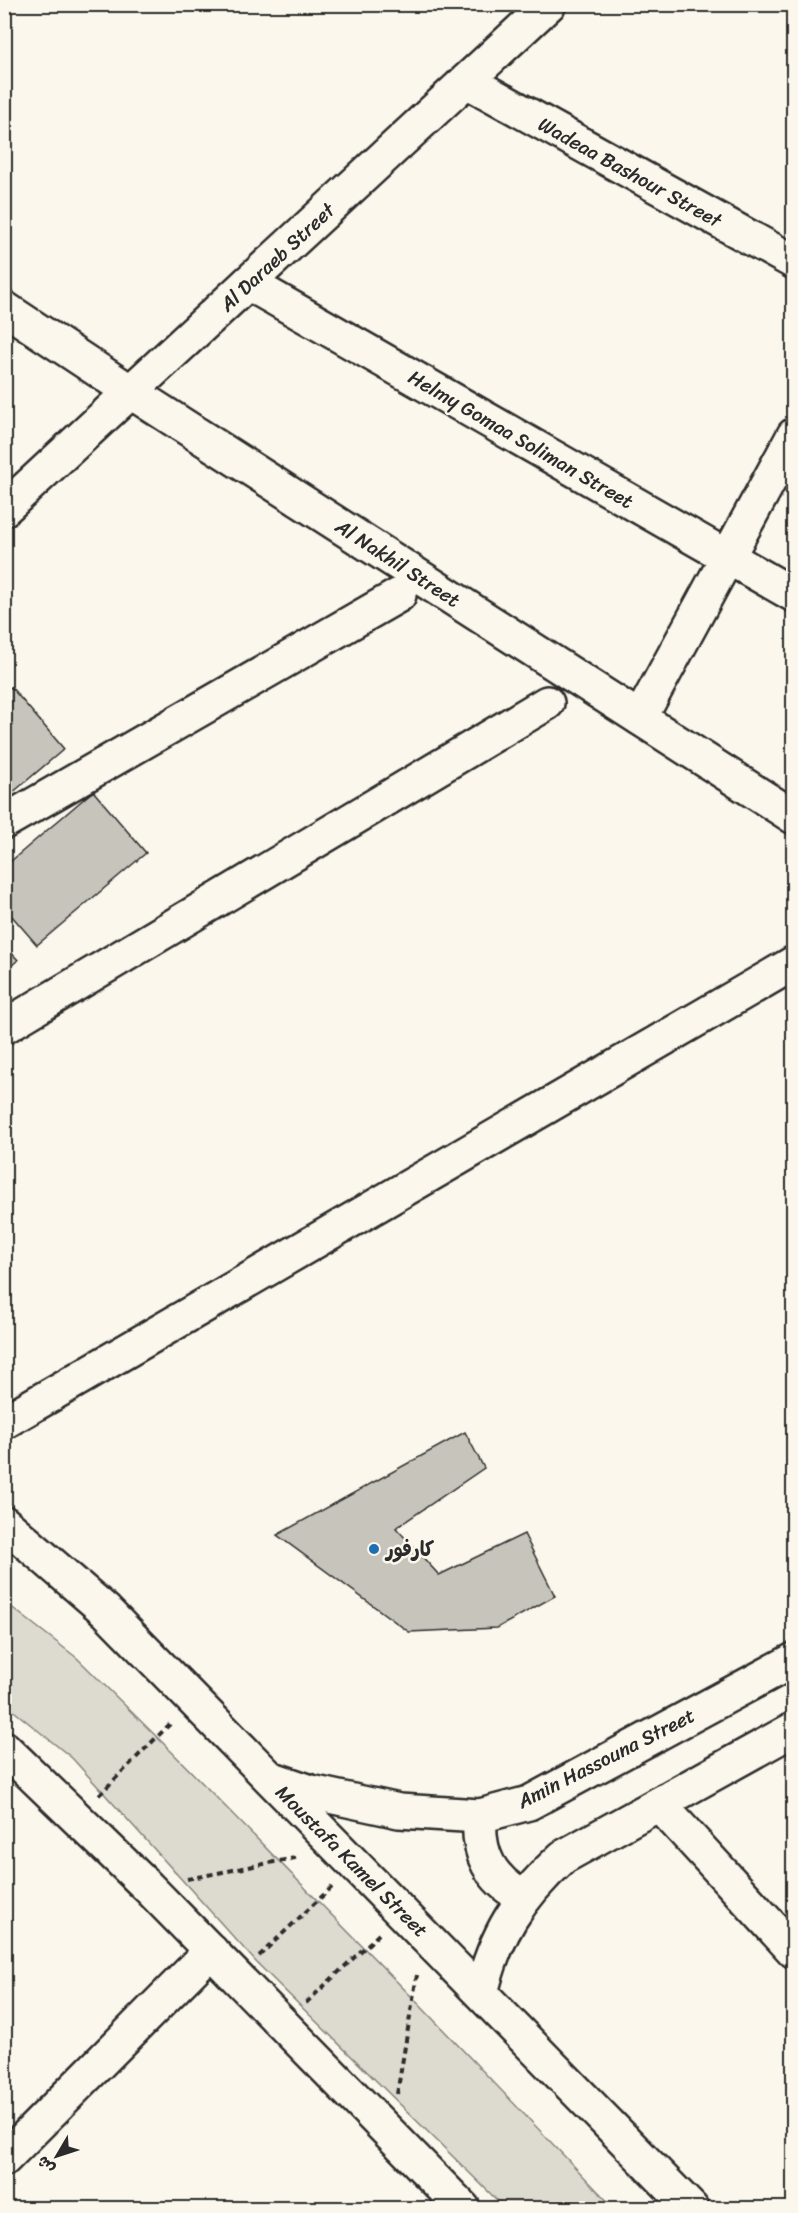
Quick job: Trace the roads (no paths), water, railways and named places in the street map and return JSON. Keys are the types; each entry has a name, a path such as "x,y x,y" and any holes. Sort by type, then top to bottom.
{"street":[{"name":"Al Daraeb Street","path":"4,509 549,4"},
{"name":"Wadeaa Bashour Street","path":"467,81 794,262"},
{"name":"Helmy Gomaa Soliman Street","path":"248,283 794,595"},
{"name":"Al Nakhil Street","path":"4,308 131,392 794,817"},
{"path":"640,718 794,435"},
{"path":"4,822 399,595"},
{"path":"4,1027 548,703"},
{"path":"4,1422 794,963"},
{"name":"Moustafa Kamel Street","path":"4,1523 106,1611 691,2208"},
{"name":"Amin Hassouna Street","path":"269,1777 311,1792 355,1803 399,1811 480,1816 529,1803 794,1660"},
{"path":"481,1993 496,1944 508,1921 542,1876 563,1857 794,1729"},
{"path":"4,1748 148,1887 463,2208"},
{"path":"659,1804 794,1951"},
{"path":"480,1816 481,1844 491,1870 500,1881 524,1898"},
{"path":"4,2159 211,1951"}],"place":[{"name":"كارفور","path":"374,1549"}]}
